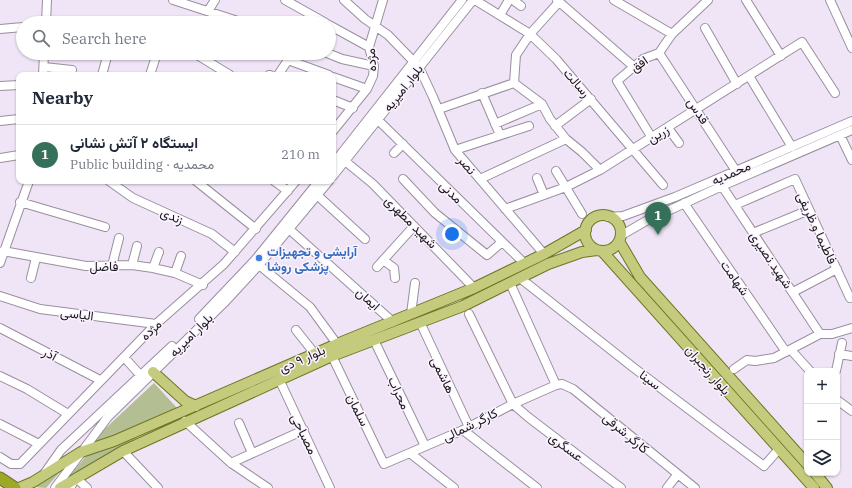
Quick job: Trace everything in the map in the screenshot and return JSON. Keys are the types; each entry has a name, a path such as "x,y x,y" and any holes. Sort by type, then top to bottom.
{"highway":[{"path":"0,478 18,488"}],"main road":[{"path":"608,216 618,224 620,238 612,249 599,251 592,248 586,240 586,230 592,220 597,217 608,216"},
{"name":"بلوار ۹ دی","path":"18,488 43,476 81,452 105,445 337,344 474,288 544,254 586,230"},
{"name":"بلوار رنجبران","path":"620,238 640,277 804,461"},
{"name":"بلوار رنجبران","path":"599,251 779,449 814,482 827,488"},
{"name":"بلوار ۹ دی","path":"60,488 123,451 279,379 332,356 463,306 548,264 582,252 599,251"},
{"path":"154,372 185,401 196,406"}],"street":[{"path":"46,16 47,0"},
{"path":"173,0 223,16"},
{"path":"208,11 215,0"},
{"path":"285,0 314,16"},
{"name":"نصر","path":"344,0 351,8 388,35 416,65 439,109 455,150 544,254"},
{"name":"مژده","path":"336,126 353,108 367,89 374,75 374,66 369,48 383,0"},
{"name":"بلوار امیریه","path":"336,172 378,120 462,0"},
{"name":"بلوار امیریه","path":"336,160 416,65 474,0"},
{"name":"رسالت","path":"474,0 530,34 556,59 663,185"},
{"path":"500,15 510,0"},
{"path":"513,0 521,6"},
{"path":"614,0 672,34"},
{"name":"افق","path":"652,138 617,81 633,66 647,56 658,53 672,34 708,0"},
{"path":"746,0 781,56"},
{"path":"830,0 852,48"},
{"path":"514,83 516,55 530,34 558,1 633,66"},
{"path":"0,29 16,28"},
{"path":"705,28 737,84"},
{"path":"336,29 369,48"},
{"name":"زرین","path":"505,209 566,187 600,170 802,42 835,93"},
{"name":"قدس","path":"658,53 697,109 736,171"},
{"path":"336,57 374,66"},
{"path":"44,60 43,71 72,70"},
{"path":"103,72 106,60"},
{"path":"151,72 154,60"},
{"path":"205,60 225,72"},
{"path":"280,72 288,60 321,72"},
{"path":"749,76 792,147"},
{"path":"336,77 367,89"},
{"path":"439,109 514,83"},
{"path":"514,83 542,104 555,126 566,139 600,170"},
{"path":"0,86 16,85"},
{"path":"482,93 500,135"},
{"path":"555,126 591,99"},
{"path":"336,101 353,108"},
{"path":"495,124 542,104"},
{"path":"0,121 16,119"},
{"name":"مدنی","path":"378,120 524,264"},
{"name":"محمدیه","path":"608,216 623,216 675,197 852,121"},
{"path":"455,150 529,126"},
{"path":"668,128 679,143"},
{"name":"محمدیه","path":"620,238 632,228 684,203 852,130"},
{"path":"840,135 852,160"},
{"path":"480,180 566,139"},
{"path":"394,153 403,144"},
{"path":"0,158 16,155"},
{"name":"شهید مطهری","path":"345,160 373,184 474,288"},
{"path":"556,171 582,214"},
{"path":"537,178 544,194"},
{"path":"403,179 435,213 487,255 502,242"},
{"name":"فاطیما و ظریفی","path":"735,206 795,179 850,298"},
{"path":"0,263 20,202 28,184"},
{"name":"زندی","path":"113,184 133,198 212,234 236,252"},
{"path":"200,184 256,229"},
{"path":"278,184 288,191"},
{"name":"مژده","path":"0,457 10,464 20,464 156,324 203,285 236,252 294,184"},
{"name":"بلوار امیریه","path":"43,476 61,450 141,376 214,304 255,260 317,184"},
{"name":"بلوار امیریه","path":"55,488 107,418 224,303 258,266 326,184"},
{"name":"شهید نصیری","path":"722,186 820,334"},
{"path":"317,195 365,239"},
{"path":"20,202 105,227"},
{"name":"شهامت","path":"684,203 788,351 807,368"},
{"path":"753,233 809,210"},
{"path":"377,267 414,226"},
{"name":"ایمان","path":"289,229 393,322"},
{"path":"112,266 119,238"},
{"path":"132,265 137,246"},
{"name":"فاضل","path":"3,251 86,266 132,265 153,268 176,273 203,285"},
{"path":"153,268 159,252"},
{"path":"176,273 181,256"},
{"path":"31,278 36,258"},
{"path":"384,260 394,268 395,278"},
{"path":"258,266 310,307 337,344"},
{"path":"793,292 837,269"},
{"name":"سینا","path":"520,278 634,368 764,466 779,449"},
{"path":"411,314 415,283"},
{"path":"510,283 556,385"},
{"name":"الیاسی","path":"0,296 40,309 156,324"},
{"path":"469,314 513,404"},
{"name":"هاشمی","path":"420,322 466,429"},
{"name":"آذر","path":"0,328 100,380"},
{"path":"734,369 745,360 771,359 820,334 832,334 852,328"},
{"path":"296,330 315,354"},
{"name":"محراب","path":"374,340 425,446"},
{"path":"837,368 842,343"},
{"path":"839,354 852,356"},
{"name":"سلمان","path":"332,356 384,464"},
{"path":"124,357 141,376"},
{"path":"0,376 27,388 68,414"},
{"name":"مصباحی","path":"279,379 330,488"},
{"name":"کارگر شرقی","path":"556,385 562,384 573,389 677,475 695,488"},
{"name":"کارگر شمالی","path":"384,464 466,429 513,404 556,385"},
{"path":"840,402 852,411"},
{"name":"عسگری","path":"513,404 621,488"},
{"path":"185,422 231,463 268,488"},
{"path":"239,423 252,453"},
{"path":"0,424 39,444"},
{"path":"466,429 537,488"},
{"path":"231,463 304,430"},
{"path":"123,451 158,488"},
{"path":"410,453 454,488"},
{"path":"666,488 677,475"},
{"path":"70,488 76,478 86,488"}],"green space":[{"path":"154,383 178,409 94,446 93,440"},
{"path":"138,437 70,475 88,454"},
{"path":"67,464 46,488 34,487"}],"place":[{"name":"ایستگاه ۲ آتش نشانی","path":"658,235"},
{"name":"آرایشی و تجهیزات پزشکی روشا","path":"259,258"}]}
